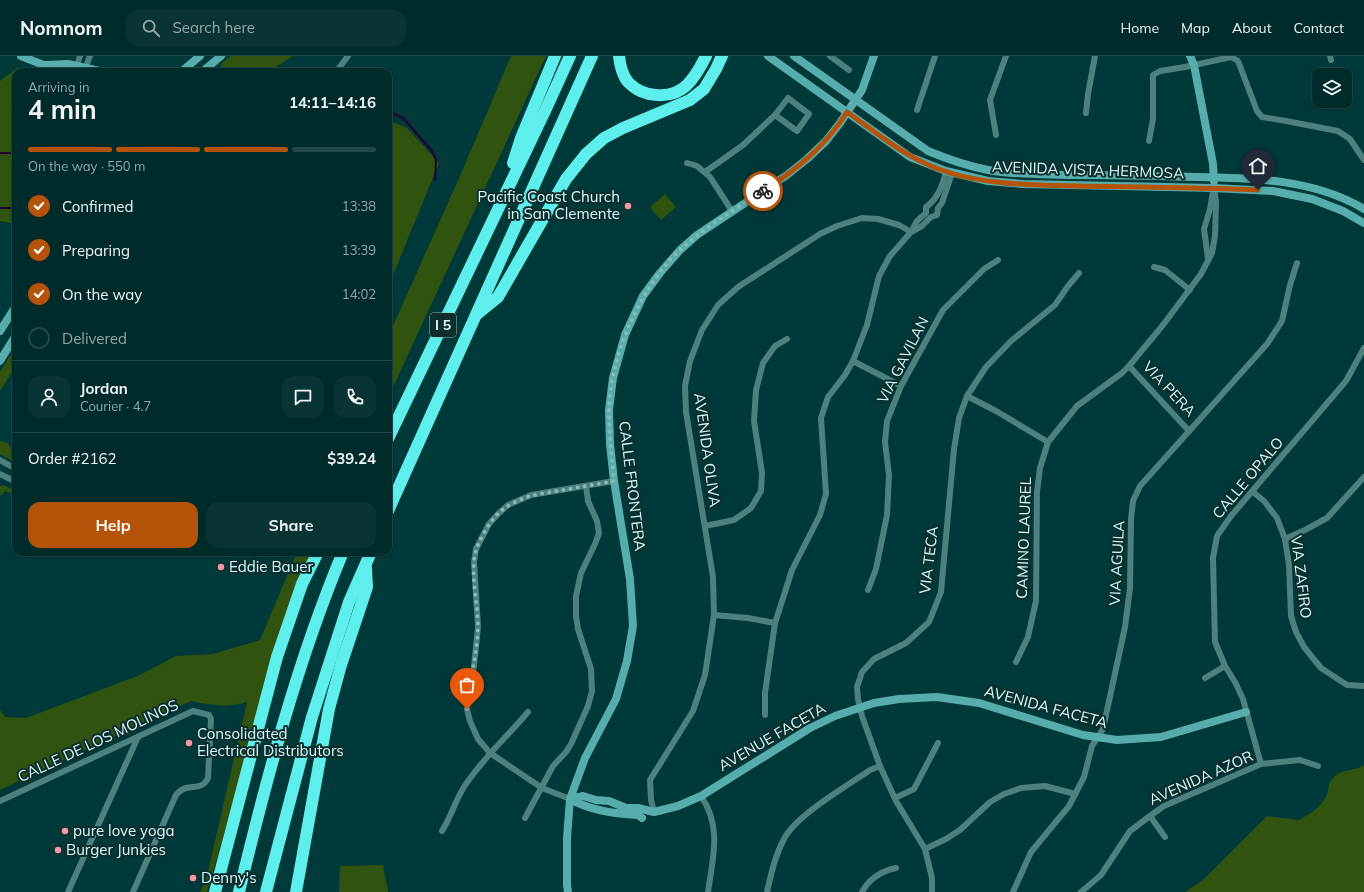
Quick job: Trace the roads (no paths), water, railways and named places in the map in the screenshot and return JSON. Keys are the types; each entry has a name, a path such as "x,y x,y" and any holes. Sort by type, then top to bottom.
{"highway":[{"path":"497,210 521,138 555,56"},
{"name":"I 5","path":"392,431 570,56"},
{"name":"I 5","path":"392,502 592,56"},
{"path":"619,56 623,73 628,82 643,91 658,96 668,95 687,85 706,56"},
{"path":"475,316 498,297 566,178 586,154 604,138 623,128 690,100 704,89 722,56"},
{"path":"215,892 277,657 302,584 316,556"},
{"path":"239,892 262,796 300,668 341,556"},
{"path":"266,892 312,717 349,602 369,556"},
{"path":"296,892 329,708 341,665 367,588 366,564"}],"street":[{"path":"21,56 52,68"},
{"path":"76,68 80,56"},
{"path":"86,68 90,56"},
{"path":"186,68 200,56"},
{"path":"207,68 221,56"},
{"path":"339,68 348,56"},
{"name":"AVENIDA VISTA HERMOSA","path":"768,56 910,157 949,172 988,181 1023,184 1214,188 1273,191 1312,199 1343,211 1364,223"},
{"name":"AVENIDA VISTA HERMOSA","path":"794,56 928,151 988,170 1049,174 1214,177 1270,180 1315,188 1350,201 1364,209"},
{"path":"830,56 849,70"},
{"name":"CALLE FRONTERA","path":"568,892 567,838 570,800 585,758 616,699 627,662 633,626 630,579 614,481 610,444 609,410 613,378 625,335 643,296 680,250 697,235 781,179 807,159 826,141 862,90 874,56"},
{"path":"917,110 935,56"},
{"path":"996,135 990,100 1006,56"},
{"path":"1086,113 1095,56"},
{"path":"1190,56 1194,65 1214,164 1214,188 1207,223 1204,229 1208,258"},
{"path":"1149,141 1153,119 1153,75 1160,71 1227,57 1235,58 1240,65 1257,112 1262,117 1338,131 1350,139 1364,160"},
{"path":"46,65 68,64 74,68"},
{"path":"705,172 743,145 775,115 788,98 809,114 797,131 775,115"},
{"path":"687,163 697,166 705,172 732,211"},
{"path":"929,215 926,207 931,204 941,189 949,172"},
{"path":"929,215 937,215 938,208 942,203 949,172"},
{"name":"CAMINO LAUREL","path":"1016,662 1028,637 1036,601 1037,492 1040,468 1048,442 1077,406 1122,373 1129,366 1163,325 1201,274 1208,258 1212,253 1215,236 1216,202 1214,188"},
{"path":"931,204 938,208"},
{"path":"765,715 765,693 775,623 792,570 820,515 826,494 820,418 828,397 845,375 853,361 867,325 879,276 890,256 911,232 922,226 929,215"},
{"name":"AVENIDA OLIVA","path":"654,812 651,800 650,780 693,711 704,675 714,615 713,577 686,412 685,386 690,361 702,330 718,306 738,287 820,234 837,226 862,218 878,219 899,225 911,232"},
{"path":"1207,223 1216,224"},
{"path":"1206,237 1215,236"},
{"name":"VIA GAVILAN","path":"868,590 876,569 887,515 889,475 885,442 886,421 901,386 943,310 984,269 998,260"},
{"name":"VIA AGUILA","path":"1015,891 1031,852 1069,806 1084,777 1092,746 1103,729 1125,627 1130,588 1133,501 1140,486 1267,344 1282,321 1290,284 1297,263"},
{"path":"1154,267 1165,270 1190,290"},
{"name":"VIA TECA","path":"932,892 932,878 925,849 895,798 880,766 860,708 857,687 862,672 874,659 906,643 929,622 941,592 954,449 959,418 967,396 986,367 1011,341 1055,305 1079,273"},
{"path":"0,331 12,315"},
{"path":"705,526 734,520 752,508 761,491 762,473 754,421 756,390 763,363 775,346 787,339"},
{"path":"0,361 12,342"},
{"name":"CALLE OPALO","path":"1261,764 1242,699 1235,682 1225,666 1215,642 1213,558 1218,536 1231,516 1346,381 1364,348"},
{"path":"853,361 901,386"},
{"name":"VIA PERA","path":"1129,366 1189,431"},
{"path":"967,396 996,411 1048,442"},
{"path":"0,460 12,467"},
{"path":"0,474 12,480"},
{"path":"1285,538 1306,530 1327,518 1364,477"},
{"path":"614,481 531,495 503,509 489,524 476,549 474,562 478,627 474,666 467,709 470,721 478,739 490,753 542,788 581,805 616,815 638,815 642,818 654,812 678,806 701,796 705,802 715,830 708,892"},
{"path":"525,818 553,766 571,744 584,715 592,691 591,669 578,630 576,616 576,596 581,573 599,533 597,521 588,501 586,486"},
{"name":"VIA ZAFIRO","path":"1253,492 1264,501 1277,518 1285,538 1289,565 1291,616 1296,632 1304,647 1321,668 1347,685 1364,686"},
{"path":"714,615 748,618 775,623"},
{"path":"1205,678 1225,666"},
{"name":"AVENIDA FACETA","path":"860,708 874,703 898,699 937,697 979,703 1084,735 1117,740 1161,737 1246,712"},
{"name":"AVENUE FACETA","path":"701,796 810,728 835,716 860,708"},
{"name":"CALLE DE LOS MOLINOS","path":"0,801 193,711 209,715 211,720 208,778 205,784 200,787 188,786 181,789 176,795 133,892"},
{"path":"442,831 449,821 455,803 464,788 490,753 528,712"},
{"path":"68,892 138,737"},
{"path":"895,798 914,789 938,743"},
{"name":"AVENIDA AZOR","path":"1081,892 1101,875 1130,831 1164,806 1261,764 1300,760 1318,766"},
{"path":"767,892 774,862 784,838 802,817 870,770 880,766"},
{"path":"925,849 946,839 960,830 990,802 1004,794 1021,788 1045,786 1075,794"},
{"path":"570,800 583,796 596,800 601,799 626,808 638,808 654,812"},
{"path":"596,809 601,799"},
{"path":"616,815 617,804"},
{"path":"1150,816 1165,837"},
{"path":"862,892 871,880 888,870 896,868"}],"waterway":[{"path":"392,113 403,118 432,151 436,160 435,180"},
{"path":"0,153 12,153"},
{"path":"0,208 12,208"}],"place":[{"name":"Pacific Coast Church in San Clemente","path":"628,206"},
{"name":"Eddie Bauer","path":"221,567"},
{"name":"Consolidated Electrical Distributors","path":"189,743"},
{"name":"pure love yoga","path":"65,831"},
{"name":"Burger Junkies","path":"58,850"},
{"name":"Denny's","path":"193,878"}]}
